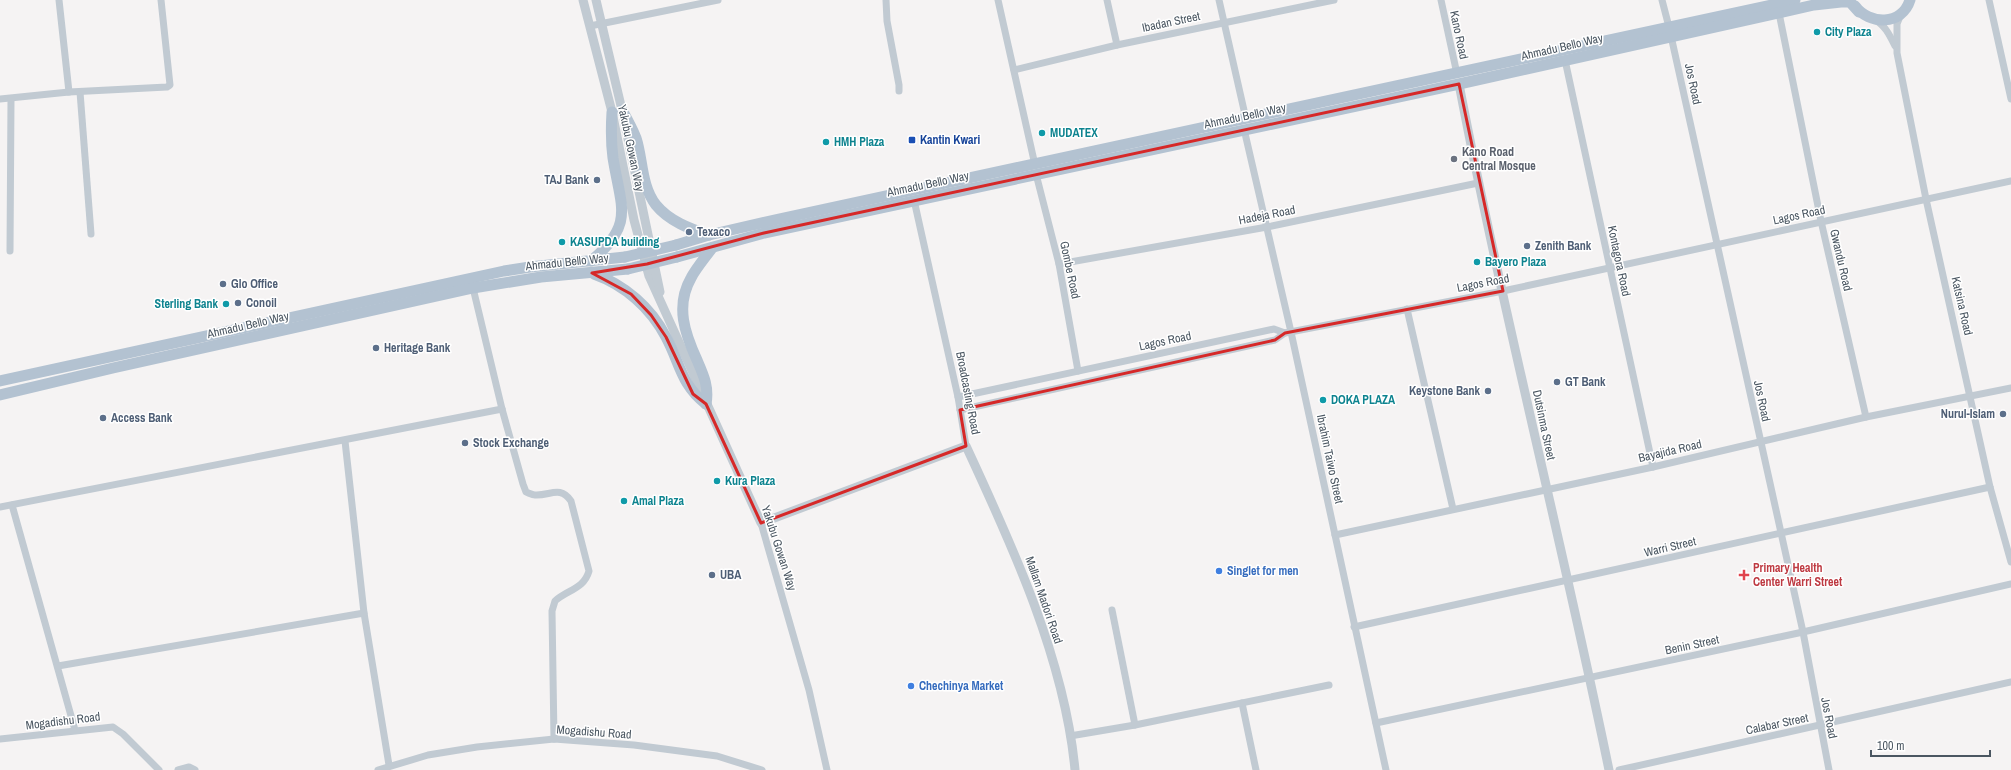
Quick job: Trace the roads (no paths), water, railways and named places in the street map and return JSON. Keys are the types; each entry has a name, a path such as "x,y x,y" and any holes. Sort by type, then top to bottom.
{"main road":[{"name":"Ahmadu Bello Way","path":"1458,79 1565,60 1795,0"},
{"path":"1852,0 1859,12"},
{"name":"Ahmadu Bello Way","path":"0,381 504,271 625,257 676,246 709,235 1035,169 1458,79 1670,32 1841,2 1850,2 1859,12 1869,18"},
{"path":"1869,18 1887,20 1896,17 1908,4"},
{"path":"617,111 636,138 649,193 656,205 668,217 683,225 709,235"},
{"path":"591,261 613,241 622,217 619,184 611,142 617,111"},
{"name":"Ahmadu Bello Way","path":"0,396 113,368 473,288 541,277 628,269 712,248 764,232 914,200 1035,169"},
{"path":"706,404 707,386 687,337 682,320 684,301 690,279 712,248"},
{"path":"592,273 611,281 642,303 666,337 693,394 706,404"}],"street":[{"path":"59,0 69,92"},
{"path":"0,99 69,92 167,87 170,84 161,0"},
{"name":"Yakubu Gowan Way","path":"583,0 617,111 658,275 661,300 706,404 761,523 809,690 827,770"},
{"name":"Yakubu Gowan Way","path":"596,0 602,23 617,111"},
{"path":"590,26 718,0"},
{"path":"886,0 887,21 899,85 898,91"},
{"name":"Gombe Road","path":"998,0 1035,169 1059,264 1078,371"},
{"path":"1107,0 1117,45"},
{"name":"Ibrahim Taiwo Street","path":"1219,0 1268,226 1288,332 1335,535 1386,770"},
{"name":"Ibadan Street","path":"1014,70 1117,45 1334,0"},
{"name":"Kano Road","path":"1441,0 1458,79"},
{"name":"Jos Road","path":"1662,0 1802,632 1819,726 1829,770"},
{"path":"1989,0 2011,99"},
{"name":"Katsina Road","path":"1908,4 1900,14 1897,24 1897,53 1926,199 1972,397 1990,487 2011,562"},
{"name":"Gwandu Road","path":"1779,13 1821,221 1866,418"},
{"name":"Katsina Road","path":"1869,18 1880,23 1886,30 1897,53"},
{"name":"Kontagora Road","path":"1565,60 1608,268 1653,467"},
{"name":"Dutsinma Street","path":"1458,79 1478,183 1546,489 1590,678 1609,770"},
{"path":"80,92 91,234"},
{"path":"10,251 11,99"},
{"name":"Lagos Road","path":"958,397 1274,329 1288,332 1503,291 2011,181"},
{"name":"Hadeja Road","path":"1059,264 1268,226 1478,183"},
{"name":"Broadcasting Road","path":"761,523 966,446 958,397 914,200"},
{"path":"473,288 502,410 526,492 535,495 558,492 567,496 570,501 589,571 587,579 581,586 554,601 552,611 554,739"},
{"path":"1407,309 1453,510"},
{"path":"960,410 1275,340 1288,332"},
{"name":"Bayajida Road","path":"1335,535 1653,467 1760,441 2011,388"},
{"path":"0,507 502,410"},
{"path":"345,441 364,613 388,766"},
{"name":"Mallam Madori Road","path":"966,446 1018,562 1054,666 1070,736 1075,770"},
{"name":"Warri Street","path":"1354,627 1990,487"},
{"path":"12,505 75,730"},
{"name":"Benin Street","path":"1376,723 1802,632 2011,584"},
{"path":"1112,610 1135,725"},
{"path":"58,666 364,613"},
{"name":"Calabar Street","path":"1619,770 2011,682"},
{"path":"1070,736 1135,725 1330,686"},
{"path":"1242,703 1256,770"},
{"name":"Mogadishu Road","path":"0,739 113,727 123,734 159,770"},
{"name":"Mogadishu Road","path":"378,770 428,755 463,749 554,739 634,746 717,756 762,770"},
{"path":"178,770 189,767 195,770"}],"place":[{"name":"City Plaza","path":"1817,32"},
{"name":"MUDATEX","path":"1042,133"},
{"name":"Kantin Kwari","path":"912,140"},
{"name":"HMH Plaza","path":"826,142"},
{"name":"Kano Road Central Mosque","path":"1454,159"},
{"name":"TAJ Bank","path":"597,180"},
{"name":"Texaco","path":"689,232"},
{"name":"KASUPDA building","path":"562,242"},
{"name":"Zenith Bank","path":"1527,246"},
{"name":"Bayero Plaza","path":"1477,262"},
{"name":"Glo Office","path":"223,284"},
{"name":"Conoil","path":"238,303"},
{"name":"Sterling Bank","path":"226,304"},
{"name":"Heritage Bank","path":"376,348"},
{"name":"GT Bank","path":"1557,382"},
{"name":"Keystone Bank","path":"1488,391"},
{"name":"DOKA PLAZA","path":"1323,400"},
{"name":"Nurul-Islam","path":"2003,414"},
{"name":"Access Bank","path":"103,418"},
{"name":"Stock Exchange","path":"465,443"},
{"name":"Kura Plaza","path":"717,481"},
{"name":"Amal Plaza","path":"624,501"},
{"name":"Singlet for men","path":"1219,571"},
{"name":"UBA","path":"712,575"},
{"name":"Primary Health Center Warri Street","path":"1744,575"},
{"name":"Chechinya Market","path":"911,686"}]}
